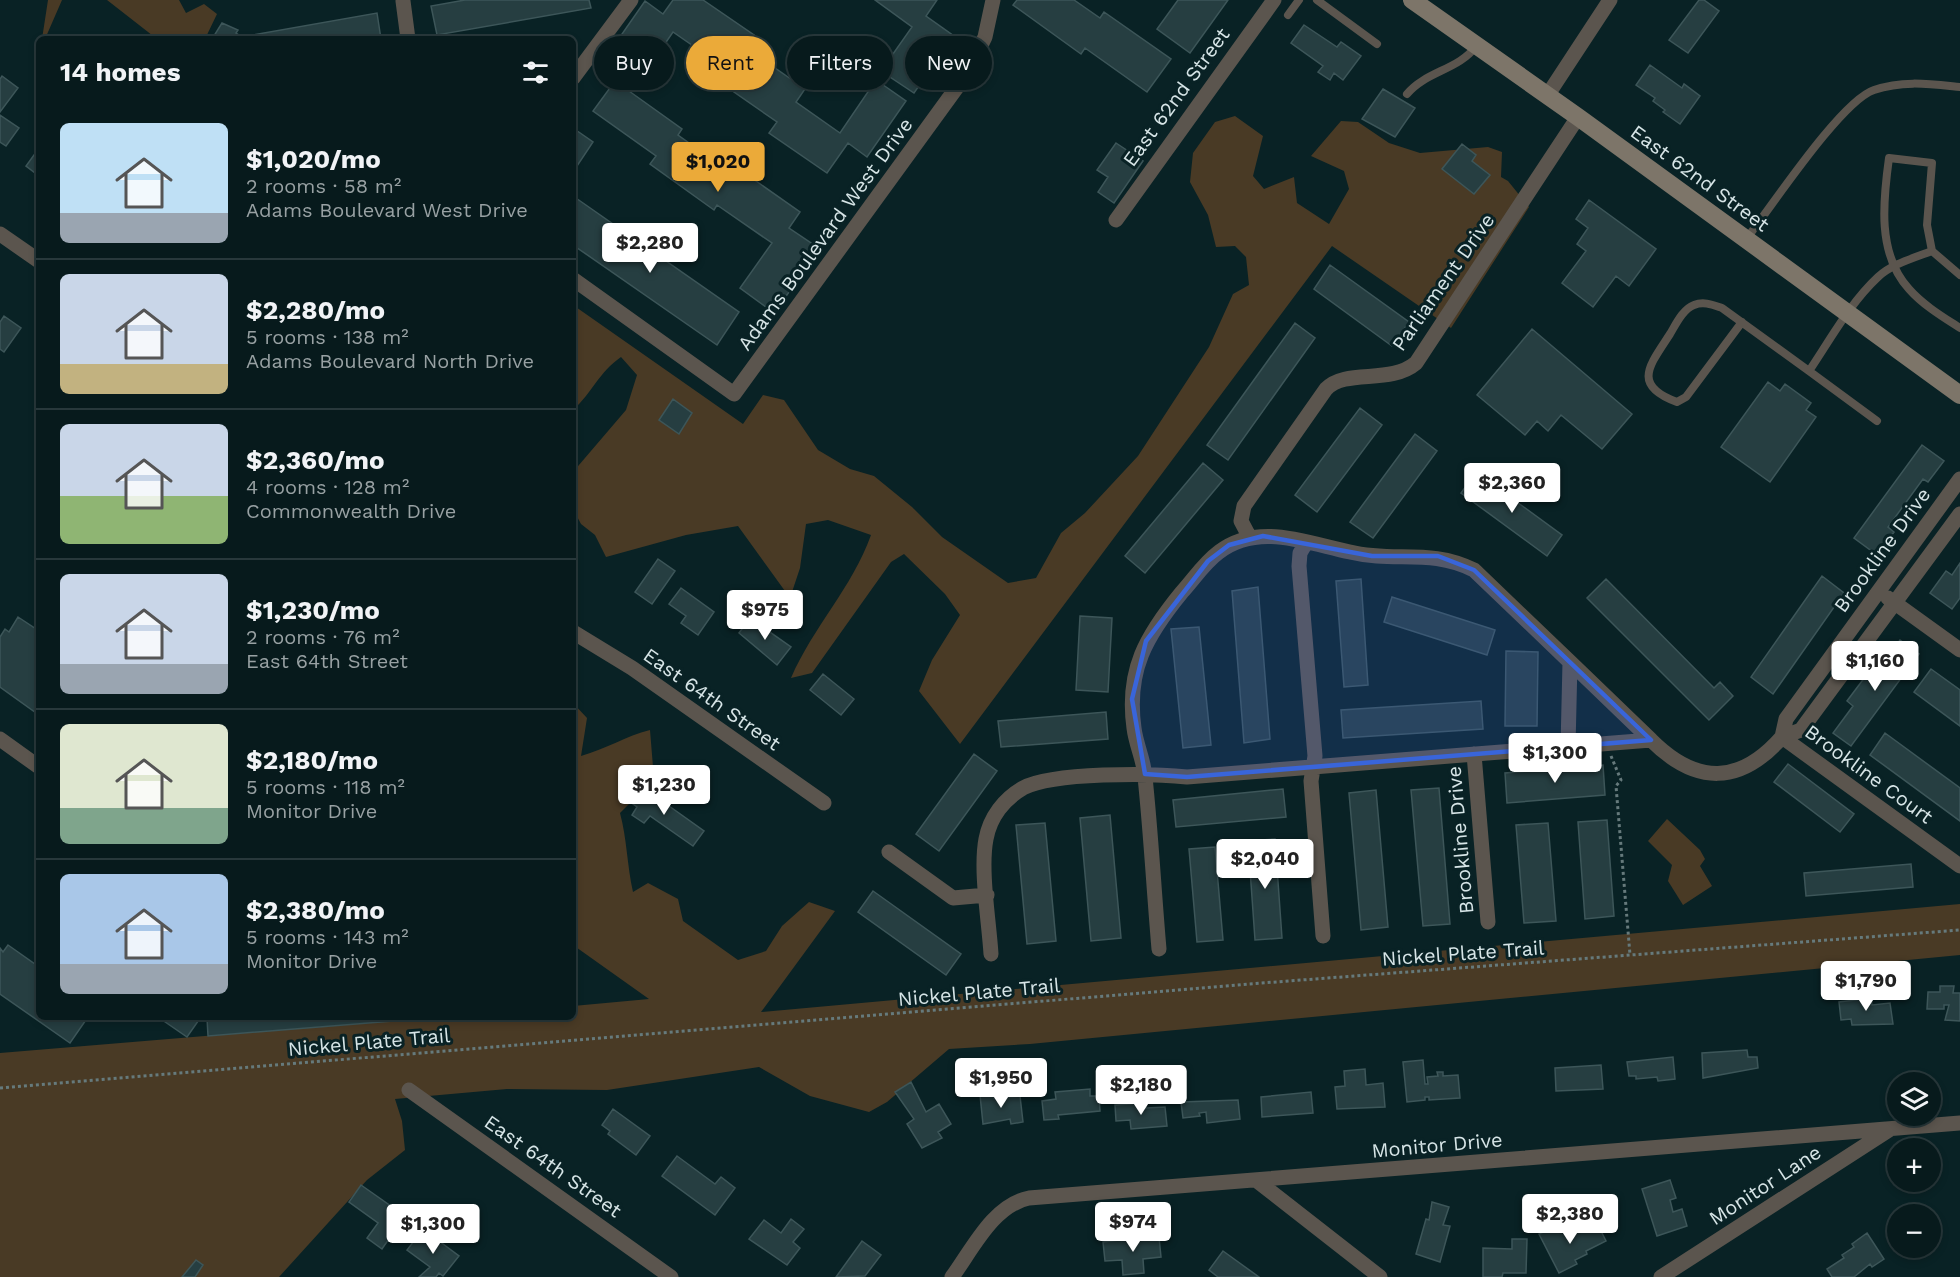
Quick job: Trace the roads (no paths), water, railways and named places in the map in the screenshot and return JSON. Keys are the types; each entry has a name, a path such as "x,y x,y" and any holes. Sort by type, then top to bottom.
{"street":[{"path":"576,74 631,0"},
{"name":"Adams Boulevard West Drive","path":"576,281 734,394 968,72 985,37 993,0"},
{"name":"East 62nd Street","path":"1116,220 1274,0"},
{"name":"East 62nd Street","path":"1412,0 1578,117 1960,396"},
{"path":"1547,96 1610,0"},
{"path":"403,1 408,36"},
{"name":"Parliament Drive","path":"1250,538 1241,521 1244,506 1326,389 1339,381 1395,375 1419,361 1578,117"},
{"path":"0,234 36,259"},
{"name":"Brookline Drive","path":"1782,737 1786,719 1960,479"},
{"name":"Brookline Drive","path":"991,954 985,841 992,820 1010,797 1023,788 1044,782 1145,774 1187,777 1651,740 1673,761 1694,771 1718,773 1740,769 1754,763 1782,737 1801,730 1960,514"},
{"path":"1159,949 1145,774 1132,718 1132,686 1140,656 1159,621 1208,561 1225,548 1250,538 1282,537 1372,556 1438,556 1456,561 1479,573 1651,740"},
{"path":"1306,543 1300,553 1299,566 1315,756 1311,781 1323,936"},
{"path":"1879,591 1960,650"},
{"name":"East 64th Street","path":"576,634 632,668 824,803"},
{"path":"1568,747 1570,662"},
{"name":"Brookline Court","path":"1782,737 1960,866"},
{"path":"0,740 36,765"},
{"name":"Brookline Drive","path":"1474,754 1488,922"},
{"path":"889,852 953,898 987,895"},
{"name":"East 64th Street","path":"409,1090 671,1277"},
{"name":"Monitor Drive","path":"952,1277 999,1214 1024,1199 1960,1124"},
{"name":"Monitor Lane","path":"1661,1277 1891,1128"},
{"path":"1256,1180 1380,1277"}],"lane":[{"path":"1288,15 1299,0"},
{"path":"1317,0 1329,3 1377,44"},
{"path":"1407,94 1422,79 1466,58 1476,46"},
{"path":"1746,239 1841,115 1872,91 1908,82 1960,87"},
{"path":"1960,275 1932,251 1927,225 1932,163 1889,158 1884,194 1886,237 1894,267 1908,289 1924,304 1960,328"},
{"path":"1809,371 1848,314 1879,276 1932,251"},
{"path":"1742,322 1686,398 1677,402 1659,395 1649,383 1648,371 1652,360 1683,314 1693,305 1708,303 1742,322 1877,422"}]}
